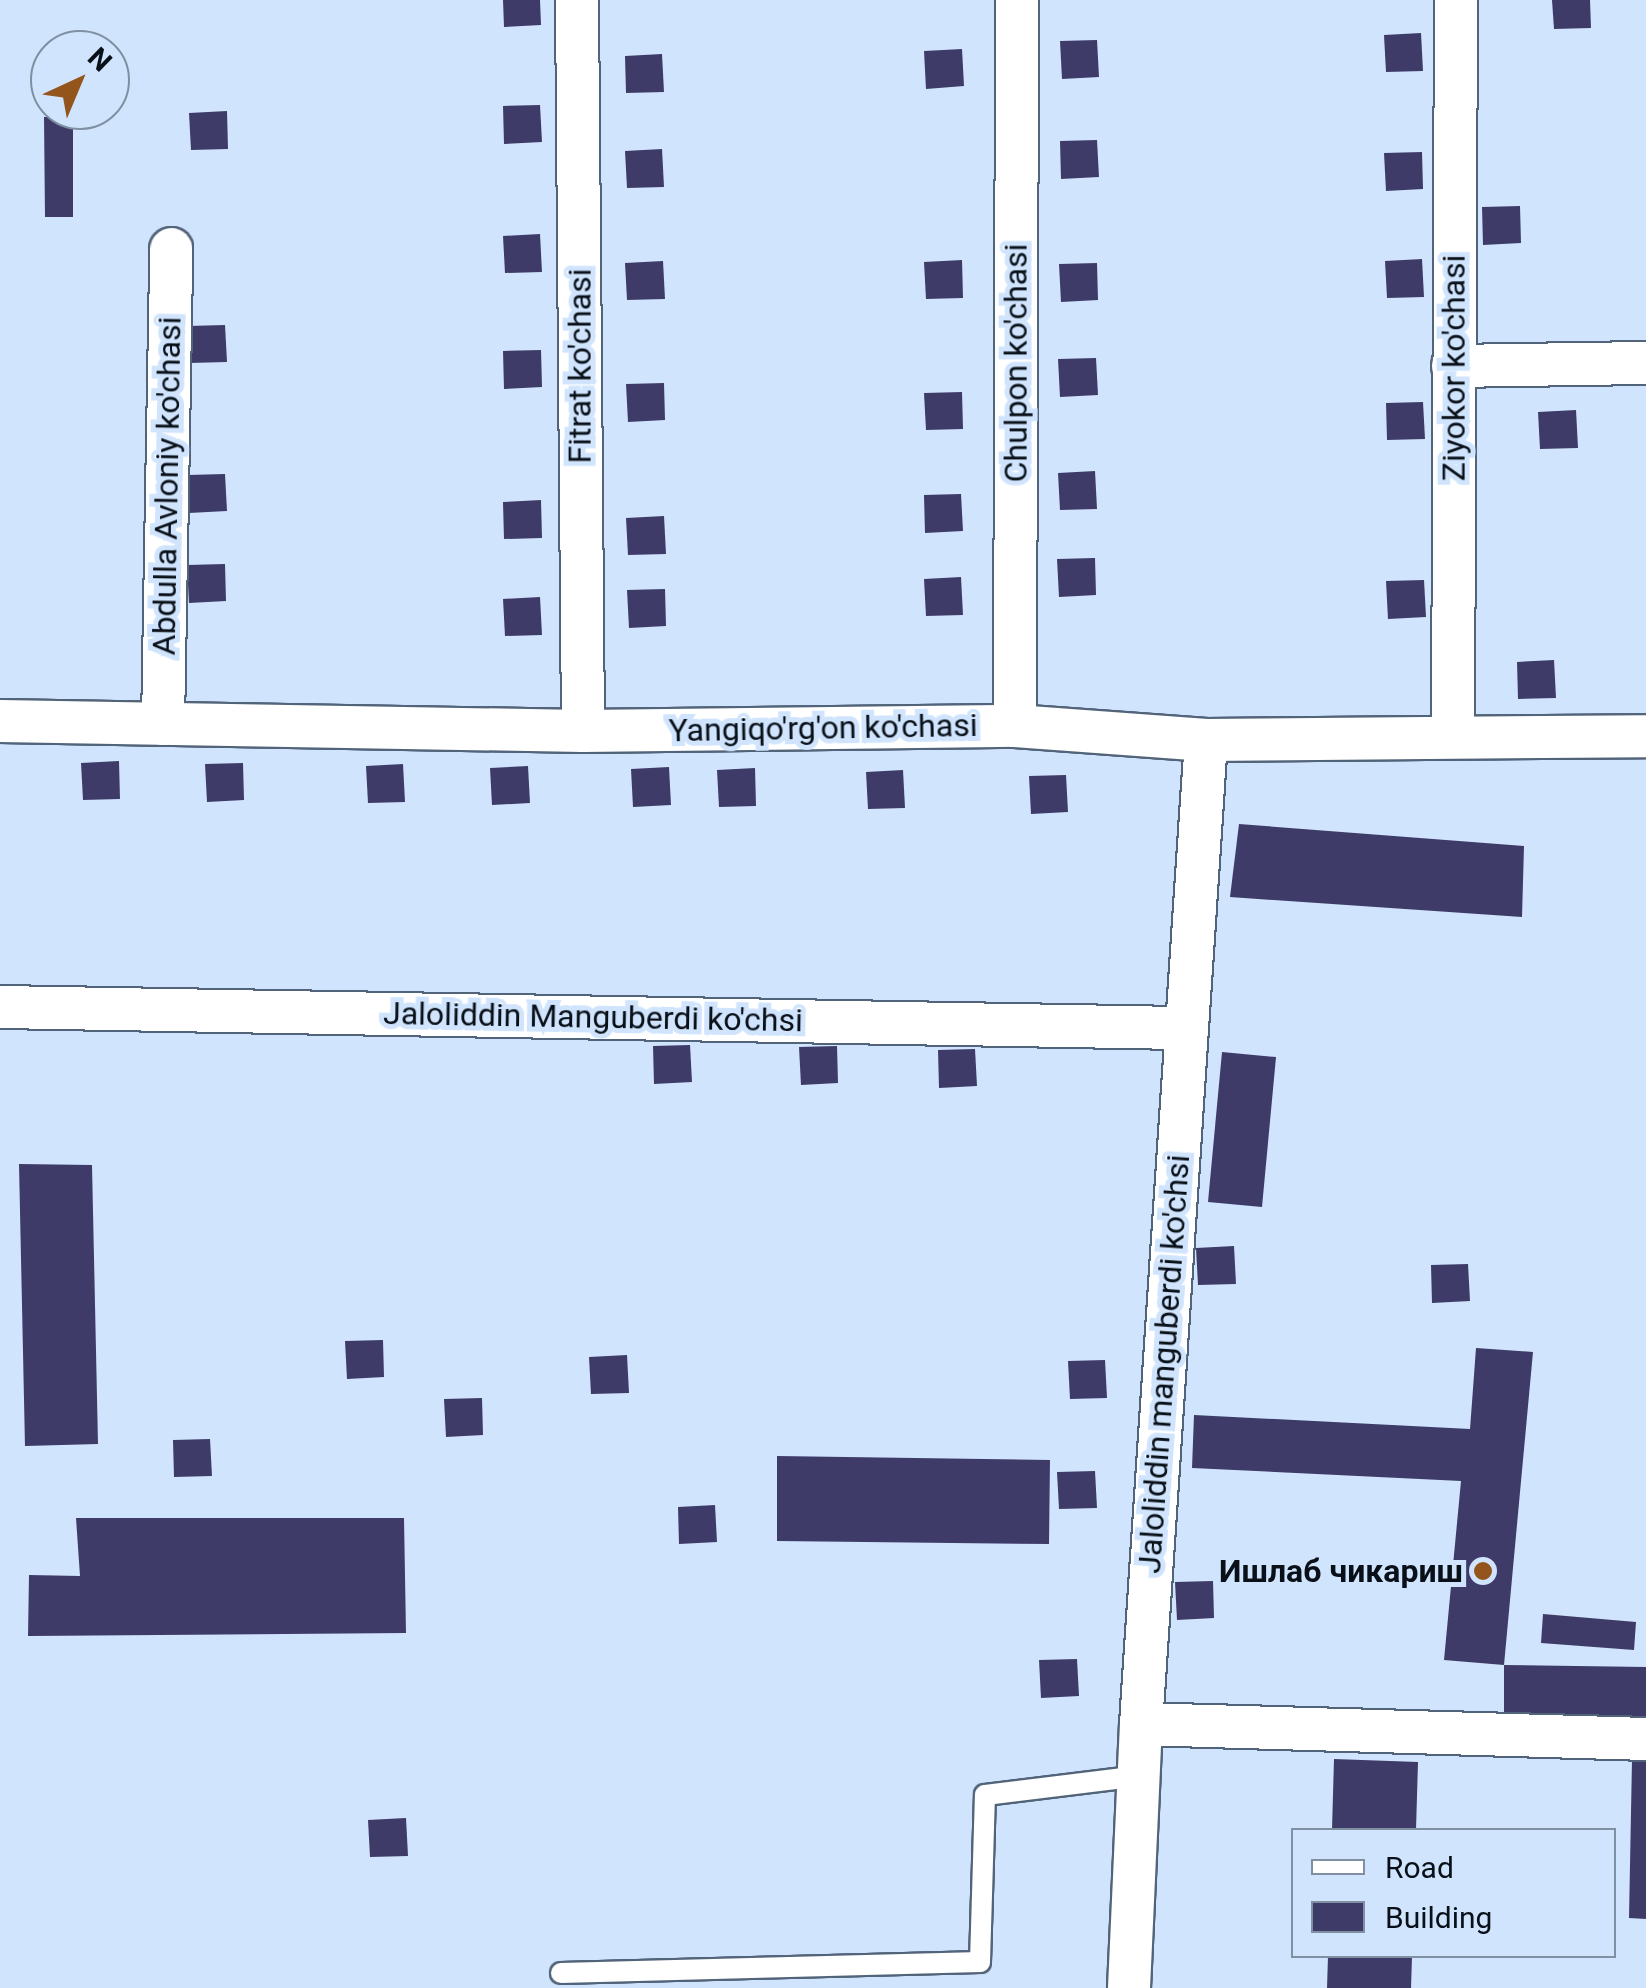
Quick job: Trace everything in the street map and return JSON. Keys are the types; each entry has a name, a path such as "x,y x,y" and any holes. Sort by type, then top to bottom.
{"street":[{"name":"Fitrat ko'chasi","path":"577,0 583,731"},
{"name":"Chulpon ko'chasi","path":"1015,726 1017,0"},
{"name":"Ziyokor ko'chasi","path":"1453,737 1456,0"},
{"name":"Abdulla Avloniy ko'chasi","path":"163,724 171,249"},
{"path":"1453,366 1646,362"},
{"name":"Yangiqo'rg'on ko'chasi","path":"0,721 583,731 1015,726 1206,740 1646,736"},
{"name":"Jaloliddin manguberdi ko'chsi","path":"1129,1988 1142,1775 1141,1724 1206,740"},
{"name":"Jaloliddin Manguberdi ko'chsi","path":"0,1007 1185,1028"},
{"path":"1141,1724 1646,1740"}],"lane":[{"path":"561,1973 980,1962 985,1795 1142,1775"}],"building":[{"path":"503,0 540,0 541,25 504,27"},
{"path":"1552,0 1590,0 1591,28 1554,29"},
{"path":"1421,33 1423,71 1386,72 1384,35"},
{"path":"1097,40 1099,77 1062,79 1060,41"},
{"path":"962,49 964,86 926,89 924,51"},
{"path":"662,54 664,92 626,93 625,56"},
{"path":"540,105 542,142 504,144 503,106"},
{"path":"227,111 228,149 191,150 189,113"},
{"path":"44,130 73,130 73,217 45,217"},
{"path":"1097,140 1099,177 1061,179 1060,141"},
{"path":"662,149 664,187 627,188 625,151"},
{"path":"1422,152 1423,189 1386,191 1384,153"},
{"path":"1520,206 1521,243 1483,245 1482,207"},
{"path":"540,234 542,272 505,273 503,236"},
{"path":"1422,259 1424,297 1387,298 1385,261"},
{"path":"962,260 963,298 926,299 924,262"},
{"path":"663,261 665,299 627,300 625,263"},
{"path":"1097,263 1098,300 1061,302 1059,264"},
{"path":"225,325 227,362 189,363 188,326"},
{"path":"541,350 542,387 504,389 503,351"},
{"path":"1096,358 1098,395 1060,397 1058,359"},
{"path":"664,383 665,420 628,422 626,384"},
{"path":"962,392 963,429 926,430 924,393"},
{"path":"1423,402 1425,439 1387,440 1386,403"},
{"path":"1576,410 1578,448 1540,449 1538,412"},
{"path":"1095,471 1097,509 1060,510 1058,473"},
{"path":"225,474 227,511 189,513 187,475"},
{"path":"961,494 963,531 925,533 924,495"},
{"path":"541,500 542,538 504,539 503,502"},
{"path":"664,516 666,554 628,555 626,518"},
{"path":"1095,558 1096,595 1059,597 1057,559"},
{"path":"225,564 226,601 189,603 187,565"},
{"path":"961,577 963,615 926,616 924,579"},
{"path":"1424,580 1426,617 1388,619 1386,581"},
{"path":"665,589 666,626 629,628 627,590"},
{"path":"540,597 542,635 505,636 503,599"},
{"path":"1554,660 1556,698 1518,699 1517,662"},
{"path":"119,761 120,799 83,800 81,763"},
{"path":"243,763 244,800 207,802 205,764"},
{"path":"403,764 405,802 368,803 366,766"},
{"path":"528,766 530,803 492,805 490,768"},
{"path":"669,767 671,805 633,807 631,769"},
{"path":"755,768 756,806 719,807 717,770"},
{"path":"903,770 905,808 868,809 866,772"},
{"path":"1066,775 1068,812 1031,814 1029,776"},
{"path":"1239,824 1524,846 1522,917 1230,897"},
{"path":"690,1045 692,1082 654,1084 653,1046"},
{"path":"837,1046 838,1083 801,1085 799,1047"},
{"path":"975,1049 977,1086 939,1088 938,1050"},
{"path":"1222,1052 1276,1057 1262,1207 1208,1202"},
{"path":"19,1164 92,1165 98,1444 25,1446"},
{"path":"1234,1246 1236,1284 1198,1285 1196,1248"},
{"path":"1468,1264 1470,1301 1432,1303 1431,1265"},
{"path":"383,1340 384,1377 347,1379 345,1341"},
{"name":"Ишлаб чикариш","path":"1476,1348 1533,1352 1504,1665 1444,1660 1461,1481 1192,1468 1194,1415 1470,1429"},
{"path":"627,1355 629,1393 591,1394 589,1357"},
{"path":"1105,1360 1107,1398 1070,1399 1068,1361"},
{"path":"482,1398 483,1435 446,1437 444,1399"},
{"path":"210,1439 212,1476 174,1477 173,1440"},
{"path":"777,1456 1050,1460 1049,1544 777,1541"},
{"path":"1095,1471 1097,1508 1059,1509 1057,1472"},
{"path":"715,1505 717,1542 679,1544 678,1507"},
{"path":"76,1518 404,1518 406,1633 28,1636 29,1575 80,1576"},
{"path":"1213,1581 1214,1618 1177,1620 1175,1582"},
{"path":"1543,1614 1636,1622 1634,1650 1541,1643"},
{"path":"1077,1659 1079,1696 1041,1698 1039,1660"},
{"path":"1504,1665 1646,1667 1646,1725 1504,1723"},
{"path":"1334,1759 1418,1762 1416,1828 1332,1828"},
{"path":"1632,1760 1646,1760 1646,1919 1629,1918"},
{"path":"406,1818 408,1856 370,1857 368,1820"},
{"path":"1328,1958 1412,1958 1411,1988 1327,1988"}],"place":[{"name":"Ишлаб чикариш","path":"1483,1571"}]}
